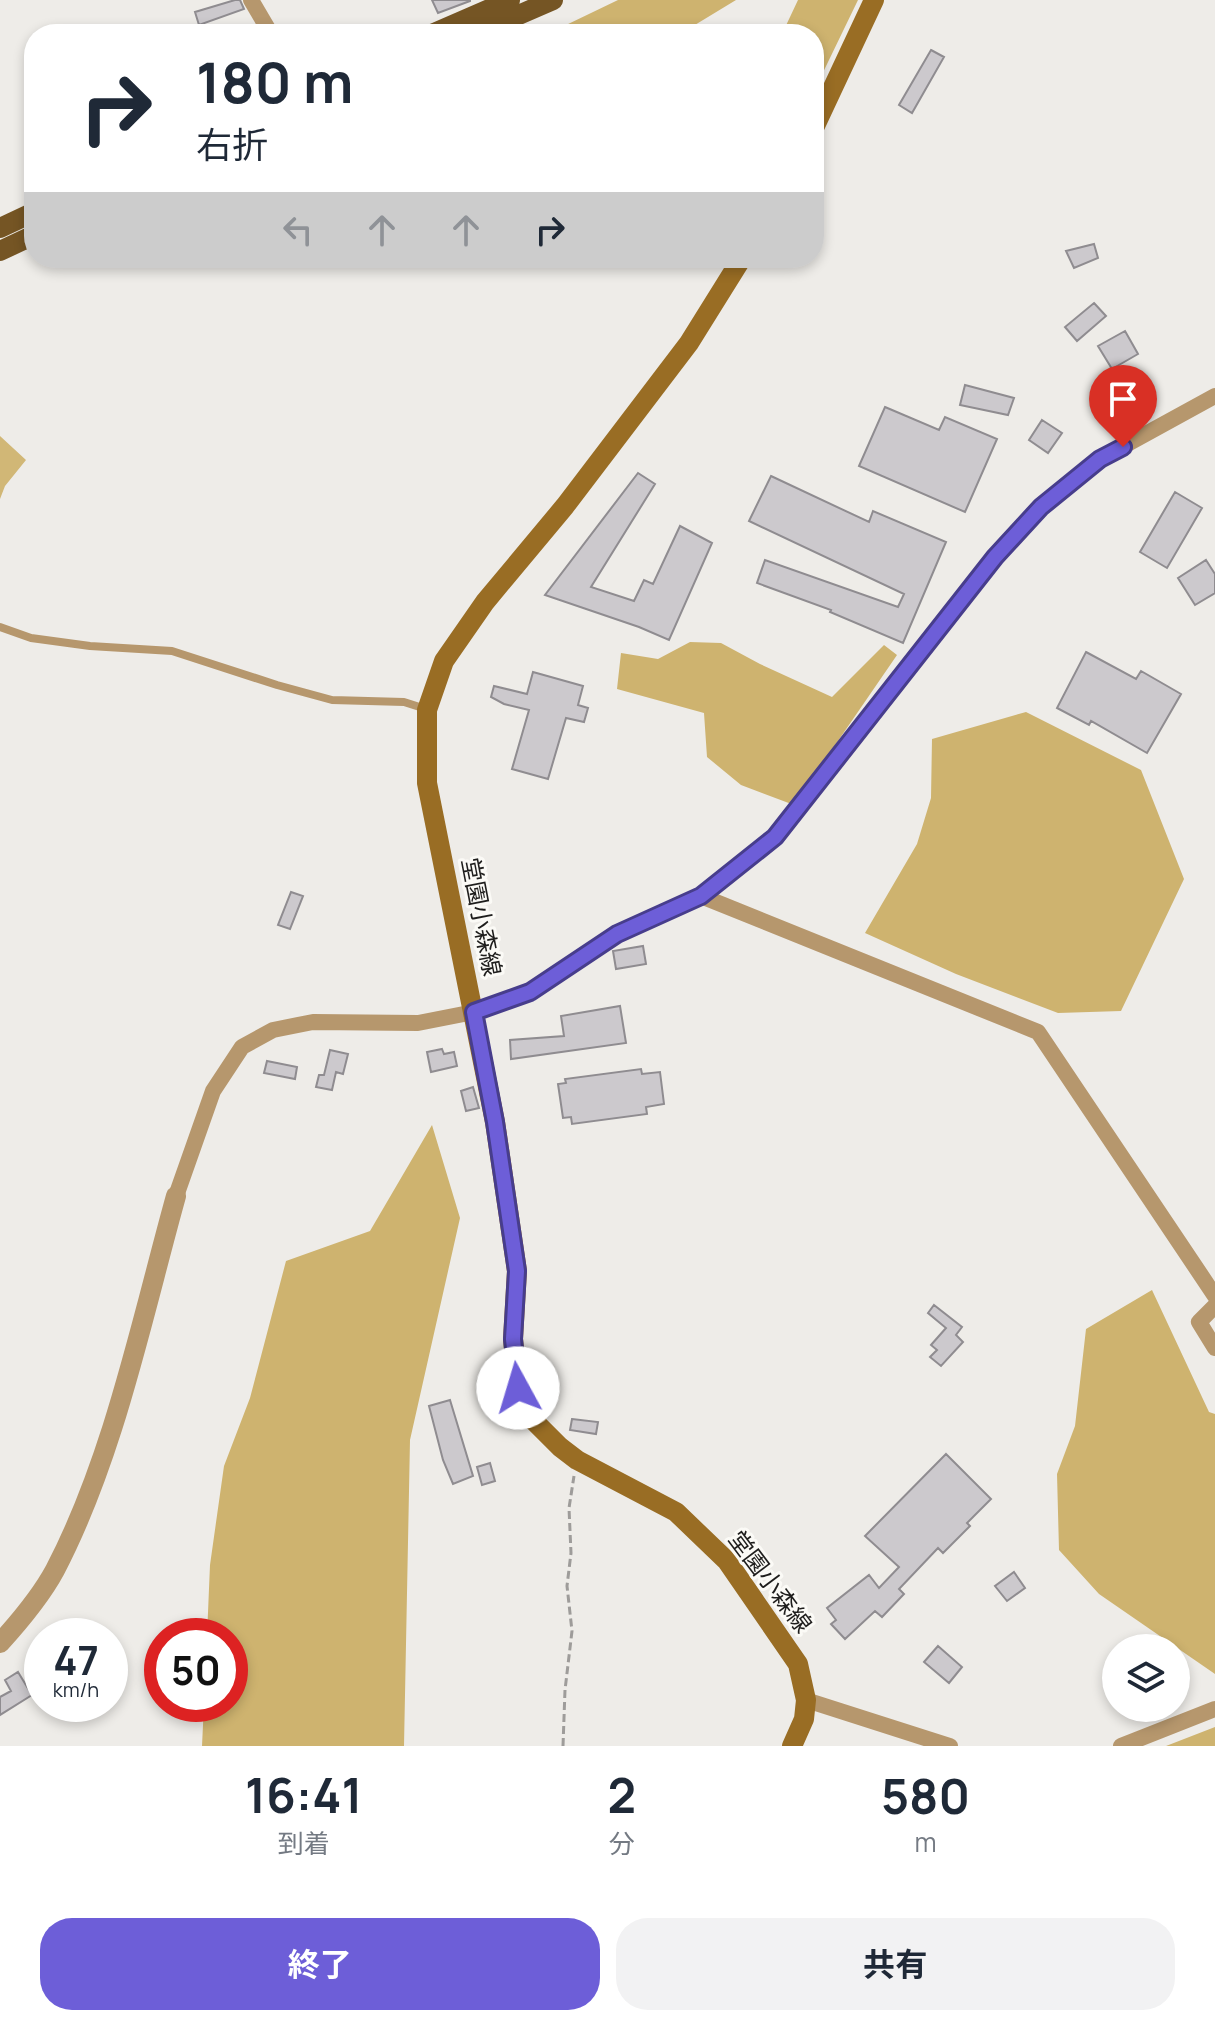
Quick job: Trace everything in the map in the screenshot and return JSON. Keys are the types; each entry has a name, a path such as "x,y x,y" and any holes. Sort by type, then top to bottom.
{"main road":[{"path":"455,24 510,0"},
{"path":"498,24 553,0"},
{"path":"824,107 874,0"},
{"path":"0,228 24,217"},
{"path":"0,251 24,240"},
{"name":"堂園小森線","path":"736,268 689,343 565,506 485,602 444,661 427,710 427,783 495,1122 517,1271 513,1339 518,1388 531,1418 577,1460 676,1512 727,1561 798,1664 806,1700 804,1719 792,1746"}],"street":[{"path":"251,0 265,24"},
{"path":"0,1643 54,1571 108,1440 176,1196 213,1091 242,1047 273,1030 313,1022 418,1023 474,1012 530,992 617,934 701,896 775,837 995,557 1041,507 1100,459 1215,396"},
{"path":"701,896 1038,1032 1215,1296"},
{"path":"1215,1306 1199,1322 1215,1348"},
{"path":"806,1700 950,1746"},
{"path":"1121,1746 1215,1709"}],"lane":[{"path":"0,627 31,638 90,646 172,651 332,700 404,702 427,710"}],"path":[{"path":"563,1746 572,1631 567,1586 571,1553 569,1508 577,1460"}],"shaded area":[{"path":"618,0 736,0 696,24 568,24"},
{"path":"798,0 858,0 824,70 824,24 787,24"},
{"path":"0,436 26,460 5,486 0,499"},
{"path":"690,642 721,643 832,697 884,645 897,655 794,805 741,785 707,757 704,713 617,689 621,653 658,659"},
{"path":"1026,712 1141,770 1184,879 1121,1011 1058,1013 956,974 865,933 917,844 931,798 932,739"},
{"path":"432,1125 460,1218 410,1440 404,1746 202,1746 203,1722 248,1722 248,1618 208,1618 210,1565 224,1466 250,1398 286,1261 370,1231"},
{"path":"1152,1290 1209,1412 1215,1414 1215,1674 1190,1657 1190,1634 1157,1634 1099,1594 1059,1550 1057,1474 1075,1426 1086,1329"},
{"path":"1215,1727 1215,1746 1166,1746"}],"building":[{"path":"235,0 240,0 244,9 202,24 199,24 195,12"},
{"path":"432,0 470,0 470,1 438,13"},
{"path":"931,50 944,57 912,113 899,105"},
{"path":"1094,244 1098,258 1074,268 1066,251"},
{"path":"1094,303 1106,316 1077,341 1065,327"},
{"path":"1125,331 1138,354 1112,369 1098,346"},
{"path":"965,385 1014,398 1008,415 960,405"},
{"path":"885,407 939,430 945,417 997,439 965,512 859,466"},
{"path":"1042,420 1062,433 1048,453 1029,440"},
{"path":"638,473 655,484 591,587 634,601 644,580 653,584 680,526 712,543 669,640 545,595"},
{"path":"771,476 869,522 873,511 946,542 903,643 831,610 757,583 765,560 898,607 904,594 749,521"},
{"path":"1175,492 1202,508 1167,568 1140,552"},
{"path":"1206,560 1215,574 1215,593 1195,605 1178,578"},
{"path":"1086,652 1136,679 1141,671 1181,694 1147,753 1091,721 1089,725 1057,708"},
{"path":"533,672 583,686 578,705 588,708 584,722 566,718 548,779 512,769 529,710 504,704 491,697 494,686 527,694"},
{"path":"291,892 303,896 290,929 278,925"},
{"path":"643,946 646,964 616,969 613,951"},
{"path":"620,1006 626,1043 511,1059 510,1040 564,1036 561,1016"},
{"path":"442,1049 444,1054 454,1052 457,1066 431,1072 427,1052"},
{"path":"330,1050 348,1054 343,1074 336,1072 332,1090 316,1087 319,1075 324,1075"},
{"path":"267,1061 297,1067 295,1079 264,1073"},
{"path":"641,1069 642,1074 660,1072 664,1104 646,1107 647,1114 572,1124 571,1117 563,1118 558,1084 566,1083 565,1079"},
{"path":"473,1087 479,1108 466,1111 461,1091"},
{"path":"934,1305 962,1327 956,1335 963,1342 941,1366 930,1357 937,1350 931,1345 946,1328 928,1313"},
{"path":"450,1400 473,1476 453,1484 443,1460 429,1406"},
{"path":"572,1419 598,1422 596,1434 570,1430"},
{"path":"946,1454 991,1499 943,1553 938,1548 899,1589 904,1594 882,1617 875,1611 845,1639 831,1624 836,1620 827,1608 869,1575 879,1588 899,1567 865,1536"},
{"path":"490,1463 495,1481 482,1485 477,1467"},
{"path":"1014,1572 1025,1588 1007,1601 995,1586"},
{"path":"938,1646 962,1667 949,1683 924,1662"},
{"path":"18,1672 24,1682 24,1700 0,1715 0,1697 11,1691 5,1680"}],"route":[{"path":"518,1388 513,1339 517,1271 495,1122 474,1012 530,992 617,934 701,896 775,837 995,557 1041,507 1100,459 1123,447"}]}
